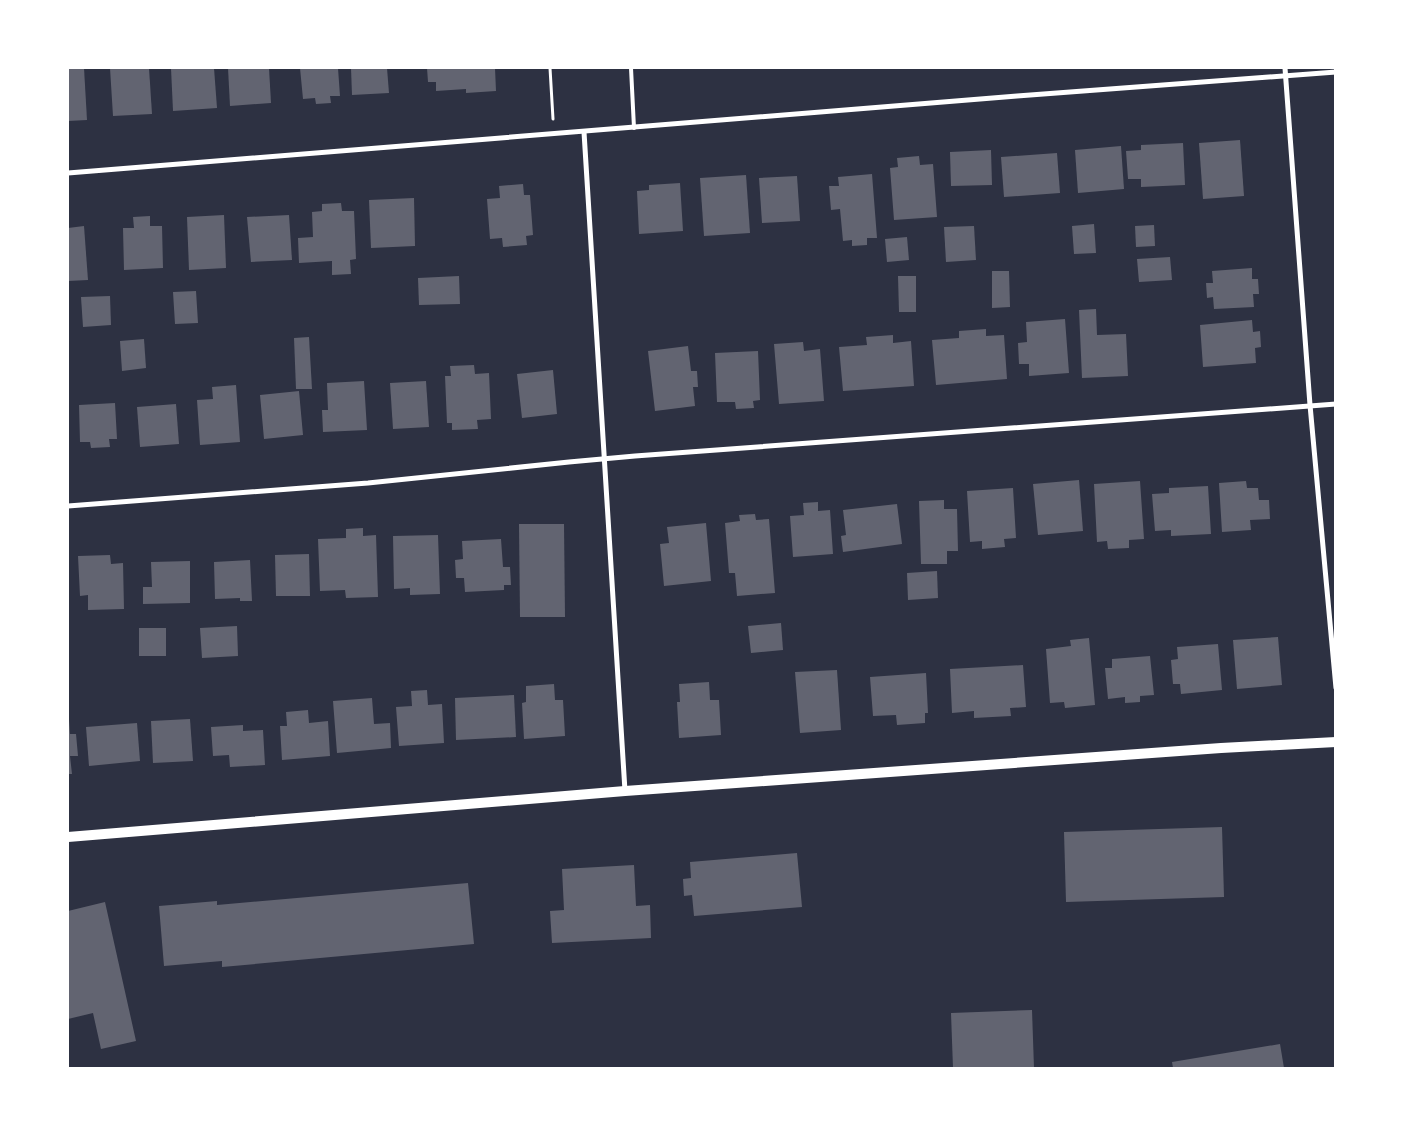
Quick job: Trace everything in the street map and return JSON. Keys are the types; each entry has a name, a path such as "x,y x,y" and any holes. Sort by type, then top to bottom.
{"main road":[{"path":"68,837 625,791 1221,748 1336,742"}],"street":[{"path":"1285,68 1310,406 1336,688"},
{"path":"68,173 1336,72"},
{"path":"584,132 625,791"},
{"path":"68,506 368,483 604,459 1336,404"}],"lane":[{"path":"631,68 634,128"}],"path":[{"path":"550,68 554,134"}],"building":[{"path":"68,68 84,68 87,120 68,121"},
{"path":"110,68 149,68 152,114 113,116"},
{"path":"171,68 214,68 217,108 173,111"},
{"path":"228,68 269,68 271,103 230,106"},
{"path":"300,68 338,68 340,96 330,96 331,103 316,104 315,98 303,99"},
{"path":"351,68 387,68 389,93 352,95"},
{"path":"427,68 495,68 496,91 466,93 466,89 436,91 436,82 428,82"},
{"path":"1240,140 1244,196 1203,199 1199,143"},
{"path":"1183,143 1185,185 1141,187 1141,179 1128,179 1126,151 1141,150 1141,145"},
{"path":"1121,146 1124,189 1078,193 1075,150"},
{"path":"991,150 992,185 951,186 950,152"},
{"path":"1057,153 1060,193 1004,197 1001,157"},
{"path":"919,156 920,165 933,164 937,217 894,220 890,168 898,167 897,158"},
{"path":"872,174 877,238 867,238 867,245 852,246 852,240 843,241 840,209 831,210 829,186 839,186 838,177"},
{"path":"746,175 750,233 704,236 700,178"},
{"path":"797,176 800,221 762,223 759,178"},
{"path":"680,183 683,231 639,234 637,191 649,190 649,185"},
{"path":"523,184 524,195 530,195 533,235 526,236 527,245 503,247 502,238 490,239 487,199 500,198 499,186"},
{"path":"414,198 415,246 371,248 369,200"},
{"path":"341,203 342,211 354,211 356,259 350,260 351,274 332,275 332,261 299,263 298,238 313,237 312,212 322,211 322,204"},
{"path":"224,215 226,268 189,270 187,217"},
{"path":"289,215 292,260 251,262 247,217"},
{"path":"150,216 150,226 162,226 163,268 124,270 123,228 134,228 133,217"},
{"path":"1094,224 1096,253 1074,254 1072,226"},
{"path":"1154,225 1155,246 1136,247 1135,226"},
{"path":"84,226 88,280 68,281 68,228"},
{"path":"974,226 976,260 946,262 944,227"},
{"path":"907,237 909,260 887,262 885,239"},
{"path":"1170,257 1172,280 1139,282 1137,259"},
{"path":"1252,268 1252,279 1258,279 1259,294 1253,294 1254,307 1214,309 1213,297 1207,298 1206,283 1213,283 1212,271"},
{"path":"992,271 1009,271 1010,307 992,308"},
{"path":"459,276 460,304 419,305 418,278"},
{"path":"898,276 916,276 916,312 899,312"},
{"path":"196,291 198,323 175,324 173,292"},
{"path":"110,296 111,325 83,327 81,297"},
{"path":"1096,309 1097,335 1126,334 1128,376 1082,378 1079,310"},
{"path":"1065,319 1069,373 1029,376 1029,364 1019,364 1018,343 1027,342 1026,322"},
{"path":"1252,320 1253,332 1260,331 1261,347 1255,348 1256,363 1203,367 1200,325"},
{"path":"986,329 986,336 1004,335 1007,379 936,385 932,340 959,338 959,331"},
{"path":"893,335 893,343 911,341 914,386 843,391 839,347 867,345 866,337"},
{"path":"309,337 312,389 296,389 294,338"},
{"path":"144,339 146,368 122,371 120,341"},
{"path":"803,342 804,351 820,349 824,401 779,404 774,344"},
{"path":"688,346 691,371 697,371 698,387 693,387 695,406 655,411 648,351"},
{"path":"758,351 760,400 753,401 754,408 736,409 735,402 717,402 715,353"},
{"path":"474,365 475,374 489,373 491,419 477,420 478,429 452,430 452,423 447,423 445,376 451,376 450,366"},
{"path":"553,370 557,414 522,418 517,374"},
{"path":"364,381 367,430 323,432 322,410 328,410 327,383"},
{"path":"426,381 429,427 393,429 390,383"},
{"path":"236,385 240,442 200,445 197,400 213,399 212,387"},
{"path":"299,391 303,435 264,439 260,395"},
{"path":"115,403 117,439 109,439 110,447 91,448 90,442 80,442 79,405"},
{"path":"176,404 179,444 140,447 137,407"},
{"path":"1079,480 1083,531 1038,535 1033,484"},
{"path":"1140,481 1144,539 1129,540 1129,548 1108,549 1107,541 1097,542 1094,484"},
{"path":"1246,481 1247,488 1258,488 1259,500 1269,500 1270,519 1250,520 1251,530 1222,532 1219,483"},
{"path":"1208,486 1211,534 1171,536 1171,530 1155,531 1152,494 1169,493 1169,488"},
{"path":"1013,488 1016,538 1004,539 1005,547 982,549 982,541 970,542 967,491"},
{"path":"944,500 944,509 957,509 958,551 947,551 947,564 921,564 919,501"},
{"path":"818,502 818,511 830,510 833,554 793,557 790,516 804,515 803,503"},
{"path":"897,504 902,544 843,552 841,536 846,535 843,510"},
{"path":"755,514 756,520 769,519 775,593 737,596 735,573 729,573 725,523 740,521 739,515"},
{"path":"706,523 711,581 664,586 660,544 669,543 667,527"},
{"path":"519,524 564,524 565,617 520,617"},
{"path":"363,528 363,536 376,535 378,597 346,598 345,590 320,591 318,539 346,538 346,529"},
{"path":"438,535 440,594 410,595 410,588 394,589 393,536"},
{"path":"501,539 503,567 510,567 511,585 504,585 504,590 465,592 464,578 456,578 455,560 463,559 462,541"},
{"path":"309,554 310,596 276,596 275,555"},
{"path":"110,555 111,564 123,563 124,609 88,610 88,595 80,596 78,556"},
{"path":"250,560 252,601 240,601 240,598 215,599 214,562"},
{"path":"190,561 190,603 143,604 143,587 152,587 151,562"},
{"path":"937,571 938,598 908,600 907,573"},
{"path":"781,623 783,650 751,653 748,626"},
{"path":"237,626 238,656 202,658 200,628"},
{"path":"139,628 166,628 166,656 139,656"},
{"path":"1278,637 1282,685 1237,689 1233,640"},
{"path":"1089,638 1095,705 1065,708 1064,702 1050,703 1046,649 1071,646 1070,640"},
{"path":"1218,644 1222,690 1181,694 1180,684 1173,684 1171,660 1178,659 1177,647"},
{"path":"1150,656 1154,695 1140,696 1140,702 1125,703 1125,697 1108,699 1105,668 1112,668 1112,659"},
{"path":"1023,665 1026,707 1010,708 1011,716 974,718 974,711 952,713 950,669"},
{"path":"837,670 841,730 800,733 795,672"},
{"path":"926,673 928,713 925,713 925,723 897,725 896,715 873,716 870,677"},
{"path":"709,682 710,700 719,700 721,735 679,738 677,702 680,702 679,684"},
{"path":"554,684 555,700 563,700 565,736 524,739 522,703 526,702 526,686"},
{"path":"427,690 428,705 442,704 444,743 399,746 396,707 412,706 411,691"},
{"path":"514,695 516,737 456,740 455,698"},
{"path":"372,698 374,724 390,723 391,748 337,753 333,701"},
{"path":"308,710 309,723 328,721 330,756 282,760 280,726 287,726 286,712"},
{"path":"68,719 70,734 76,734 78,756 70,756 72,774 68,774"},
{"path":"190,719 193,761 153,763 151,721"},
{"path":"137,723 140,761 89,766 86,727"},
{"path":"243,725 243,731 263,730 265,765 230,767 229,755 213,756 211,727"},
{"path":"1222,827 1224,897 1066,902 1064,832"},
{"path":"797,853 802,907 694,916 692,895 684,896 683,879 691,878 690,862"},
{"path":"634,865 636,906 650,905 651,938 552,943 550,911 564,910 562,869"},
{"path":"468,883 474,944 222,967 222,961 164,966 159,906 217,901 217,905"},
{"path":"105,902 136,1041 101,1049 93,1013 68,1019 68,911"},
{"path":"1032,1010 1034,1068 953,1068 951,1013"},
{"path":"1280,1044 1284,1068 1173,1068 1172,1062"}]}
